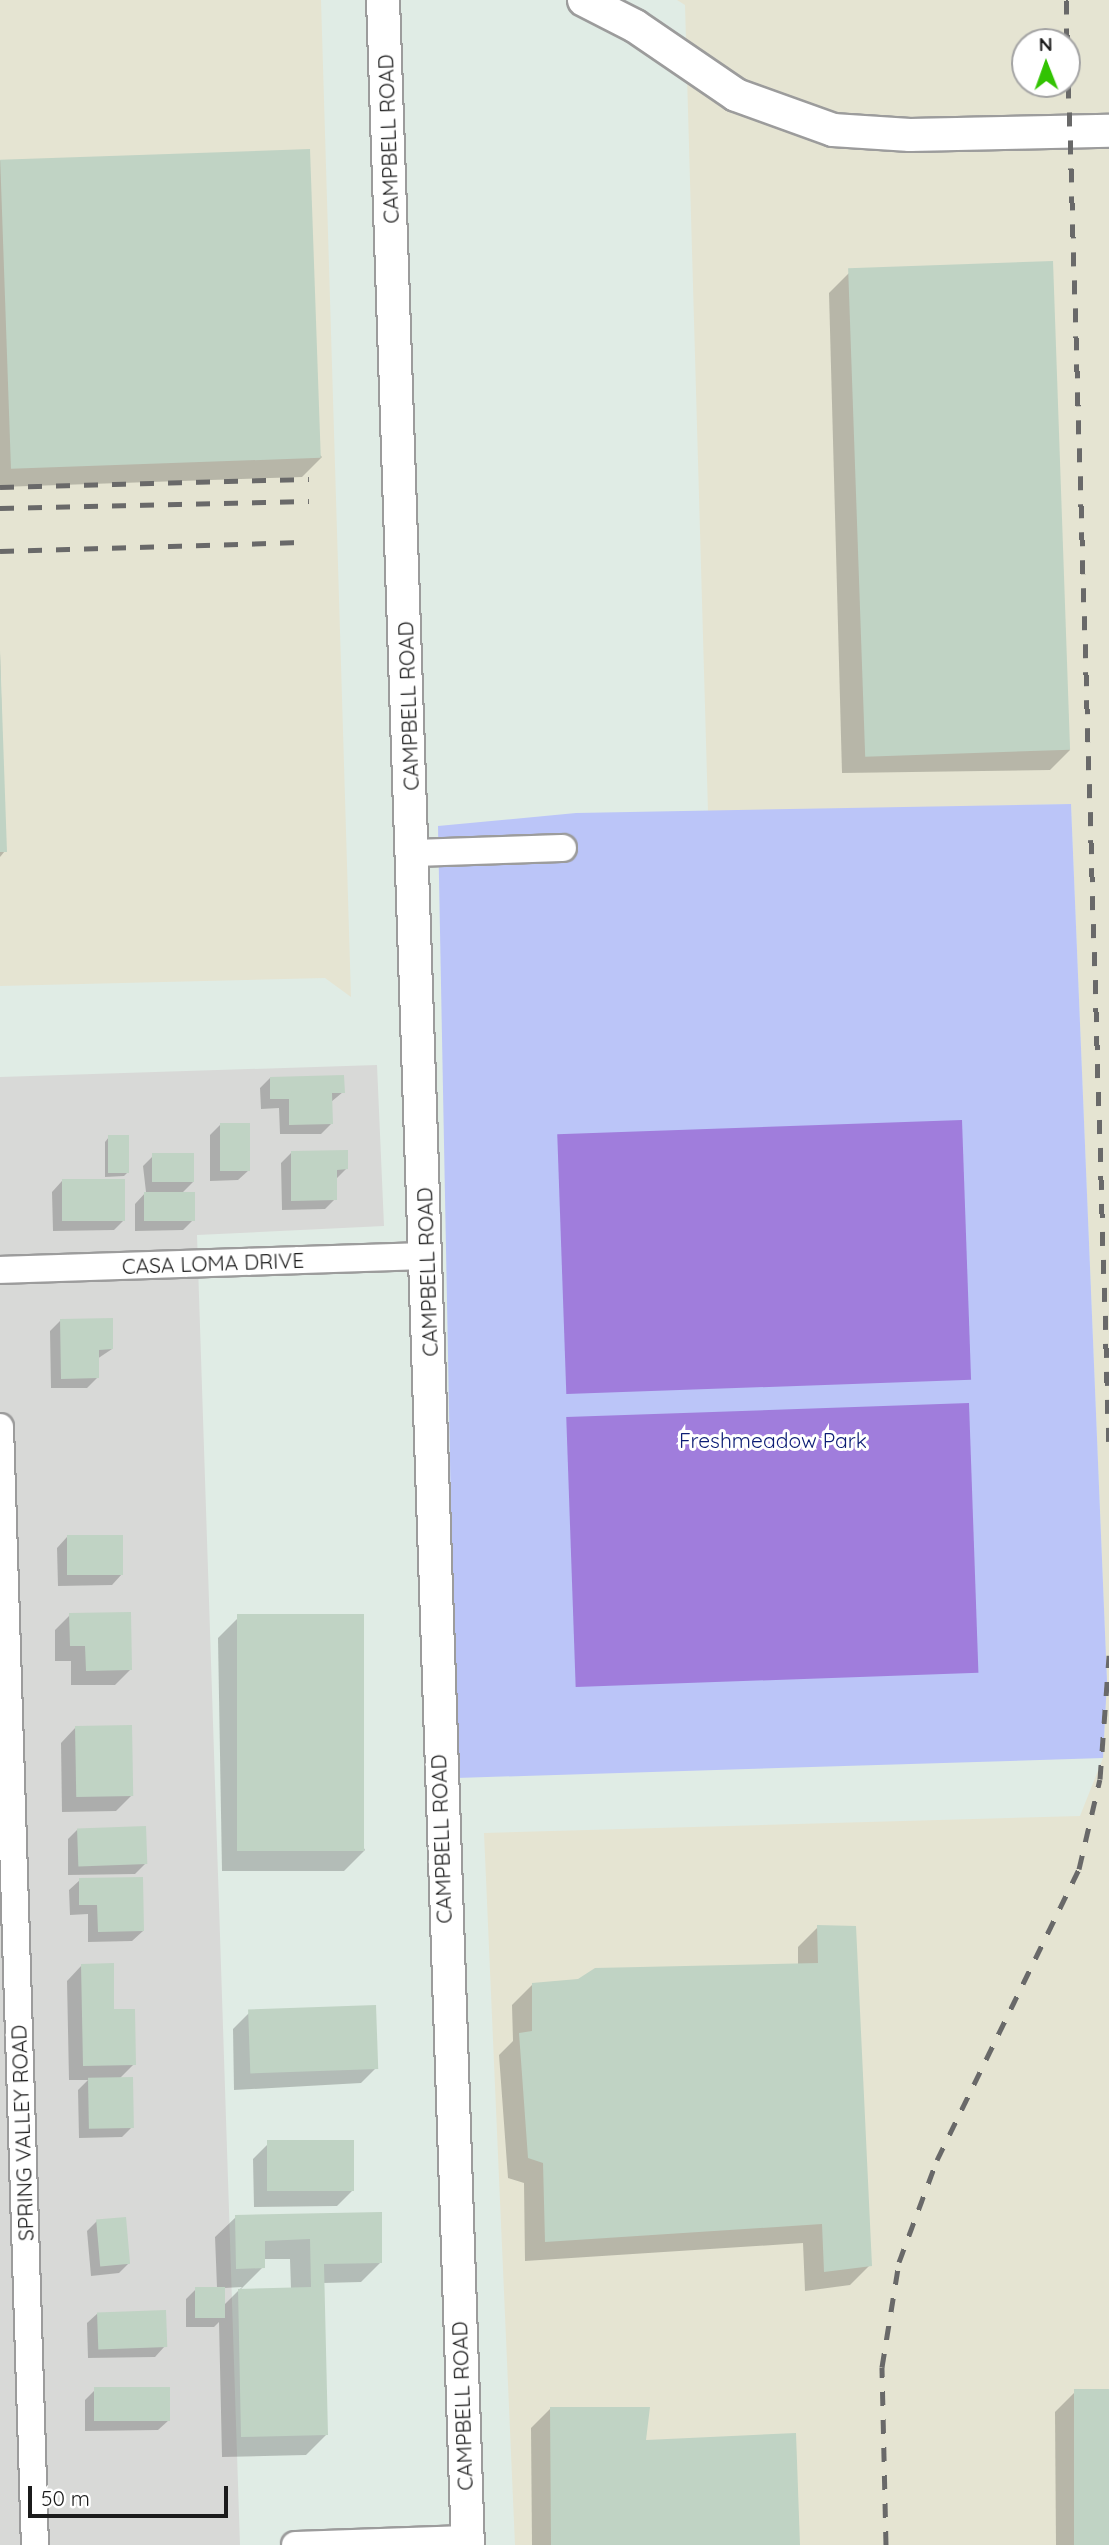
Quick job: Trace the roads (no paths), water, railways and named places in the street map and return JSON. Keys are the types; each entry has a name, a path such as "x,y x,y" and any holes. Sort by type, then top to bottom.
{"street":[{"name":"CAMPBELL ROAD","path":"383,0 427,1256 439,1800 468,2542"},
{"path":"584,0 635,26 736,96 833,130 910,135 1109,131"},
{"path":"413,853 563,848"},
{"name":"CASA LOMA DRIVE","path":"0,1270 427,1256"},
{"name":"SPRING VALLEY ROAD","path":"0,1427 11,2126 35,2545"},
{"path":"295,2545 468,2542"}],"railway":[{"path":"1066,0 1109,1445"},
{"path":"0,487 309,479"},
{"path":"0,508 309,501"},
{"path":"0,551 308,542"},
{"path":"886,2545 882,2367 899,2262 937,2160 1079,1869 1100,1779 1109,1655"}],"park label":[{"name":"Freshmeadow Park","path":"773,1440"}]}
